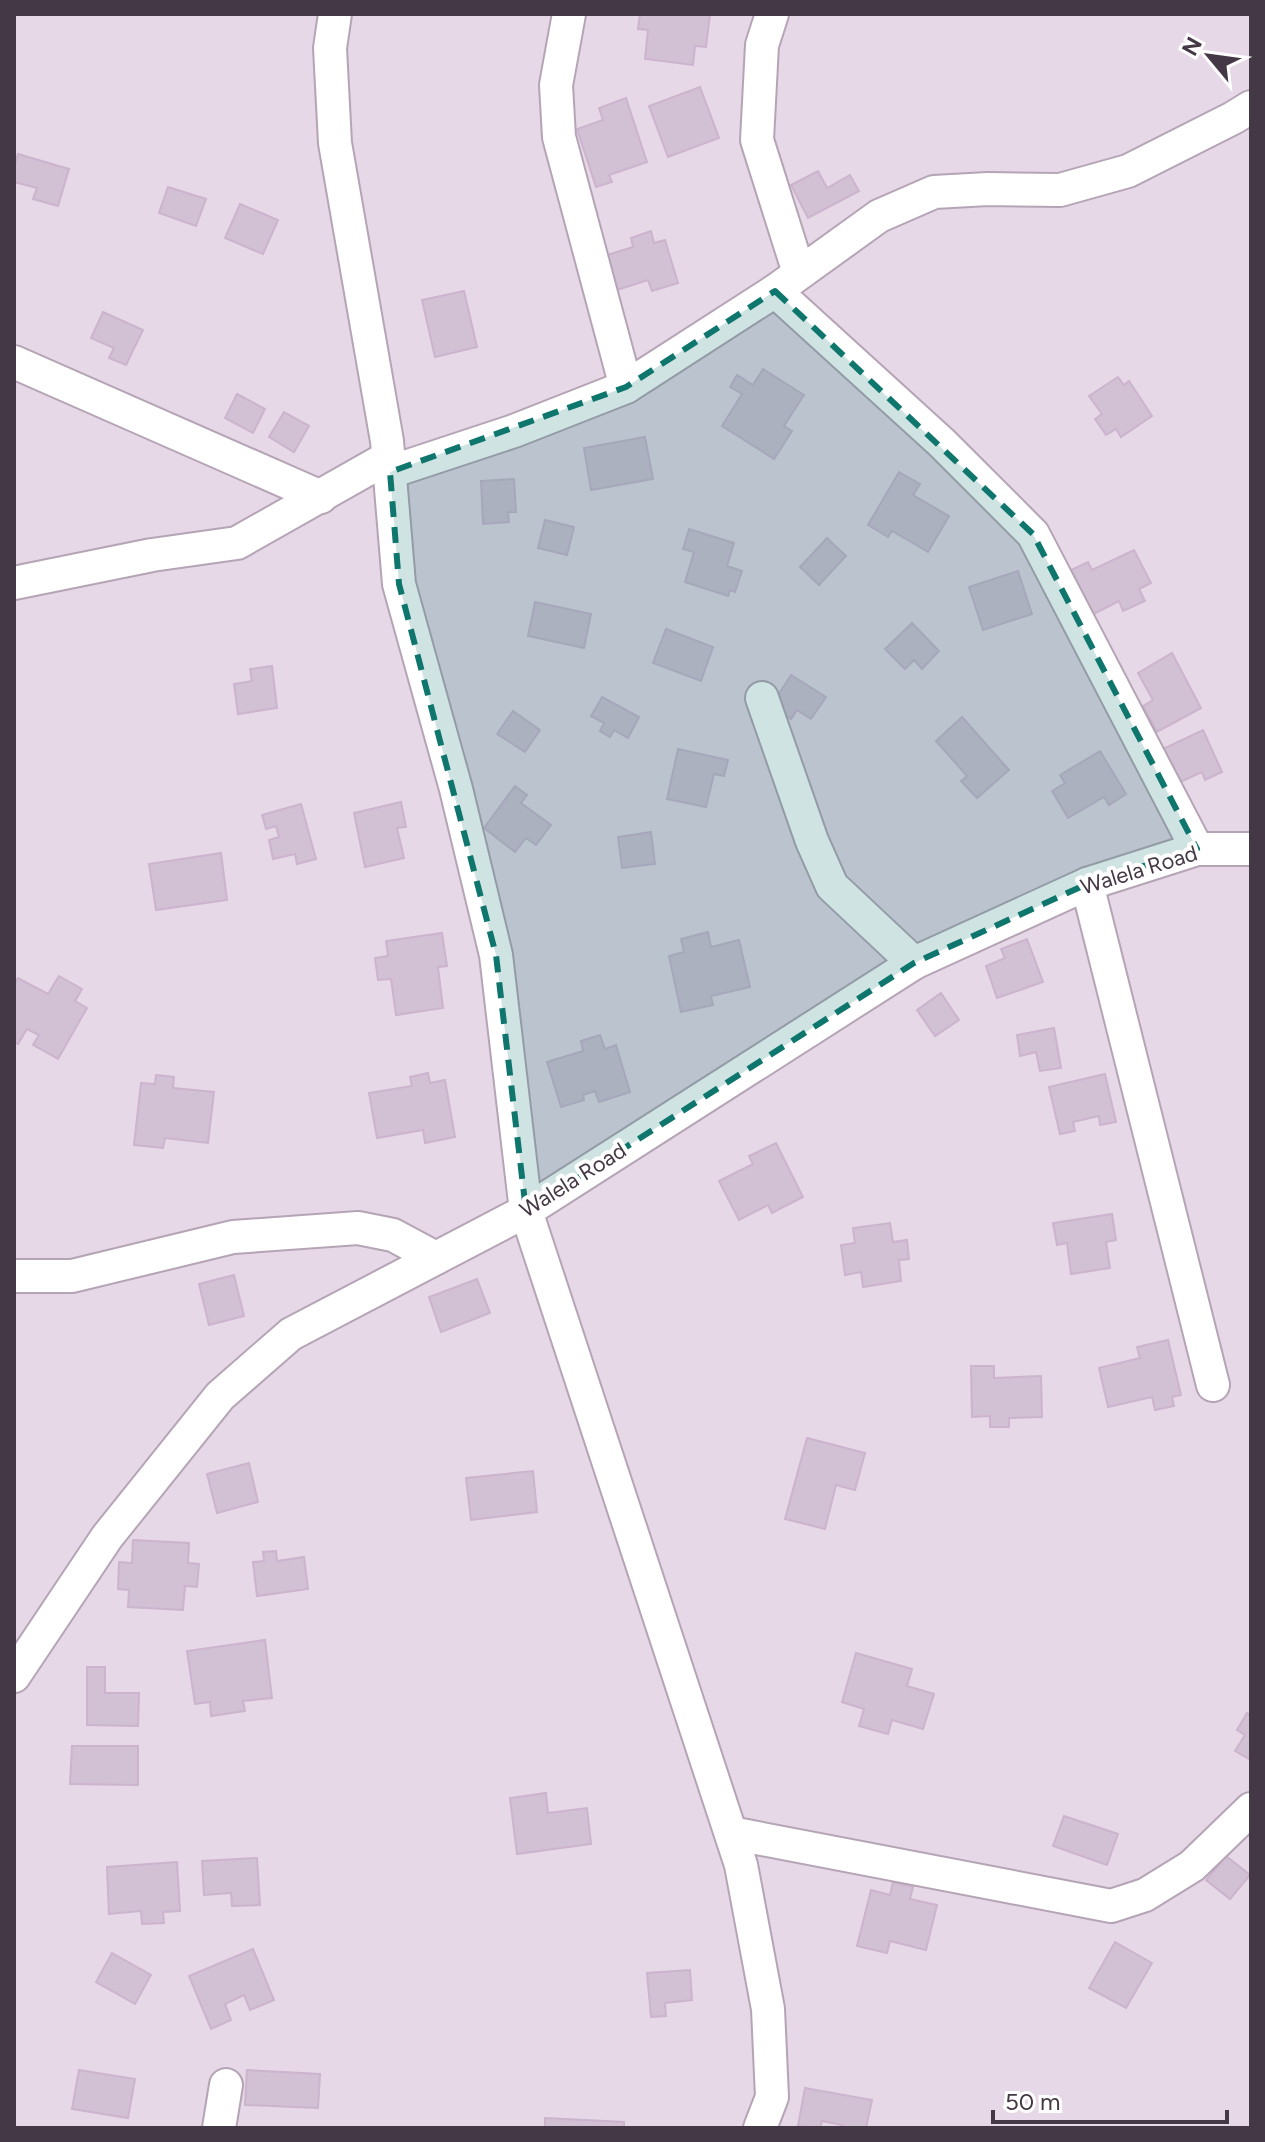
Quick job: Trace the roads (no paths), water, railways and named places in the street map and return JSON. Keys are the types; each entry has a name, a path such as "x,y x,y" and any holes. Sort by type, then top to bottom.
{"street":[{"path":"335,14 330,48 335,143 389,464 399,584 456,789 496,955 526,1211 741,1865 768,2009 772,2097 760,2128"},
{"path":"569,14 556,85 559,137 626,387"},
{"path":"772,14 762,45 757,140 787,282 1033,534 1197,849"},
{"path":"14,583 152,555 237,543 389,464 514,431 626,387 787,282 879,216 934,192 1060,190 1128,171 1251,107"},
{"path":"14,362 321,497"},
{"path":"762,698 812,841 832,886 914,963"},
{"name":"Walela Road","path":"14,1676 107,1537 220,1396 291,1334 526,1211 914,963 1087,884 1197,849 1251,849"},
{"path":"1087,884 1213,1385"},
{"path":"14,1276 72,1276 233,1237 358,1228 393,1235 436,1258"},
{"path":"731,1833 1111,1906 1145,1895 1192,1866 1251,1809"},
{"path":"219,2128 226,2085"}]}
